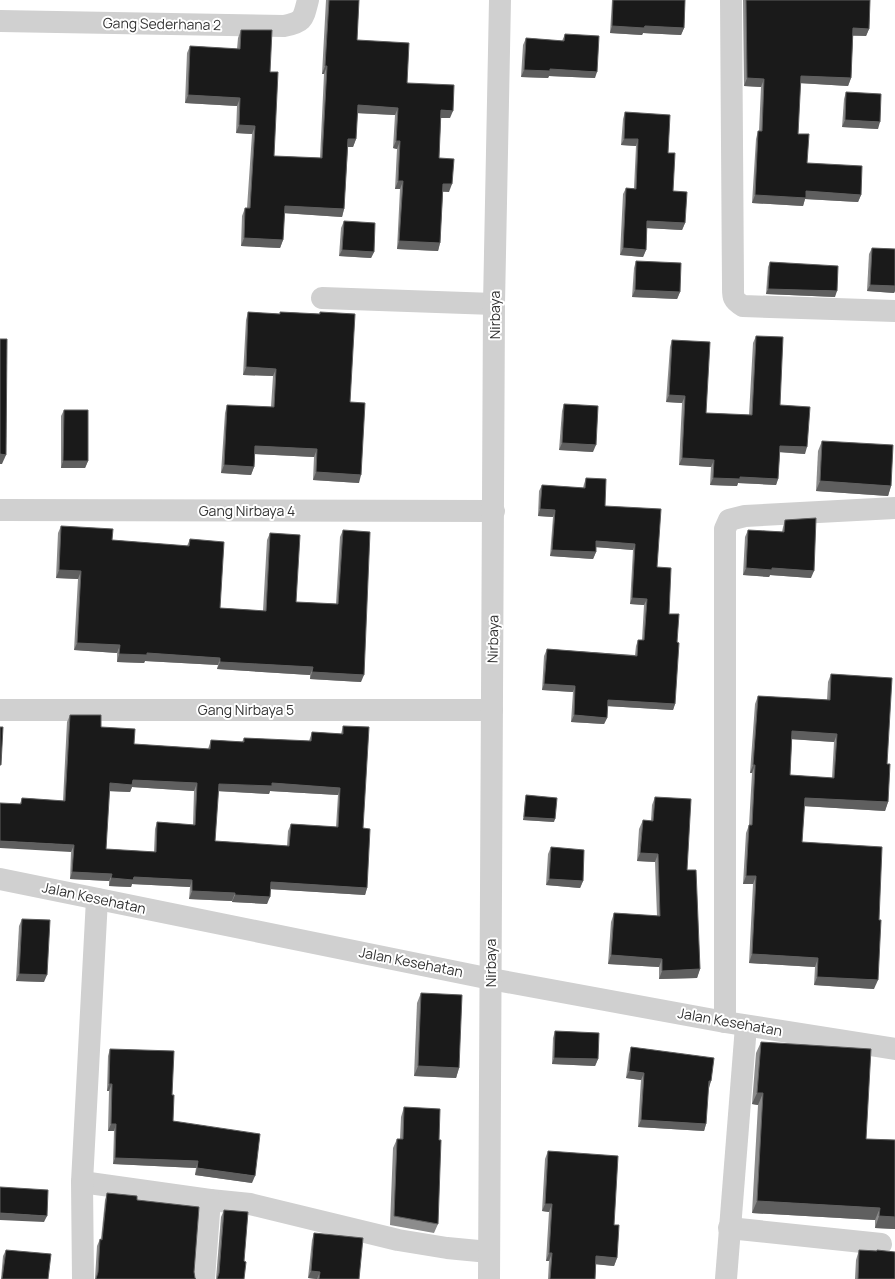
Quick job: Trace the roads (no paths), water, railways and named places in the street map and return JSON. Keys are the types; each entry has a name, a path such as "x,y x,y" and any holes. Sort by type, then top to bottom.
{"street":[{"name":"Gang Sederhana 2","path":"0,22 284,26 296,24 304,17 308,0"},
{"name":"Nirbaya","path":"489,1279 494,304 500,0"},
{"path":"731,0 733,296 736,302 743,306 895,311"},
{"path":"322,298 494,304"},
{"path":"725,1022 725,529 729,520 745,516 895,508"},
{"name":"Gang Nirbaya 4","path":"0,510 494,511"},
{"name":"Gang Nirbaya 5","path":"0,710 492,710"},
{"name":"Jalan Kesehatan","path":"0,879 491,978 746,1026 895,1049"},
{"path":"83,1279 82,1182 97,899"},
{"path":"726,1279 746,1026"},
{"path":"82,1182 210,1200 250,1204 398,1240 448,1248 489,1252"},
{"path":"204,1279 210,1200"},
{"path":"729,1228 881,1244"}]}
